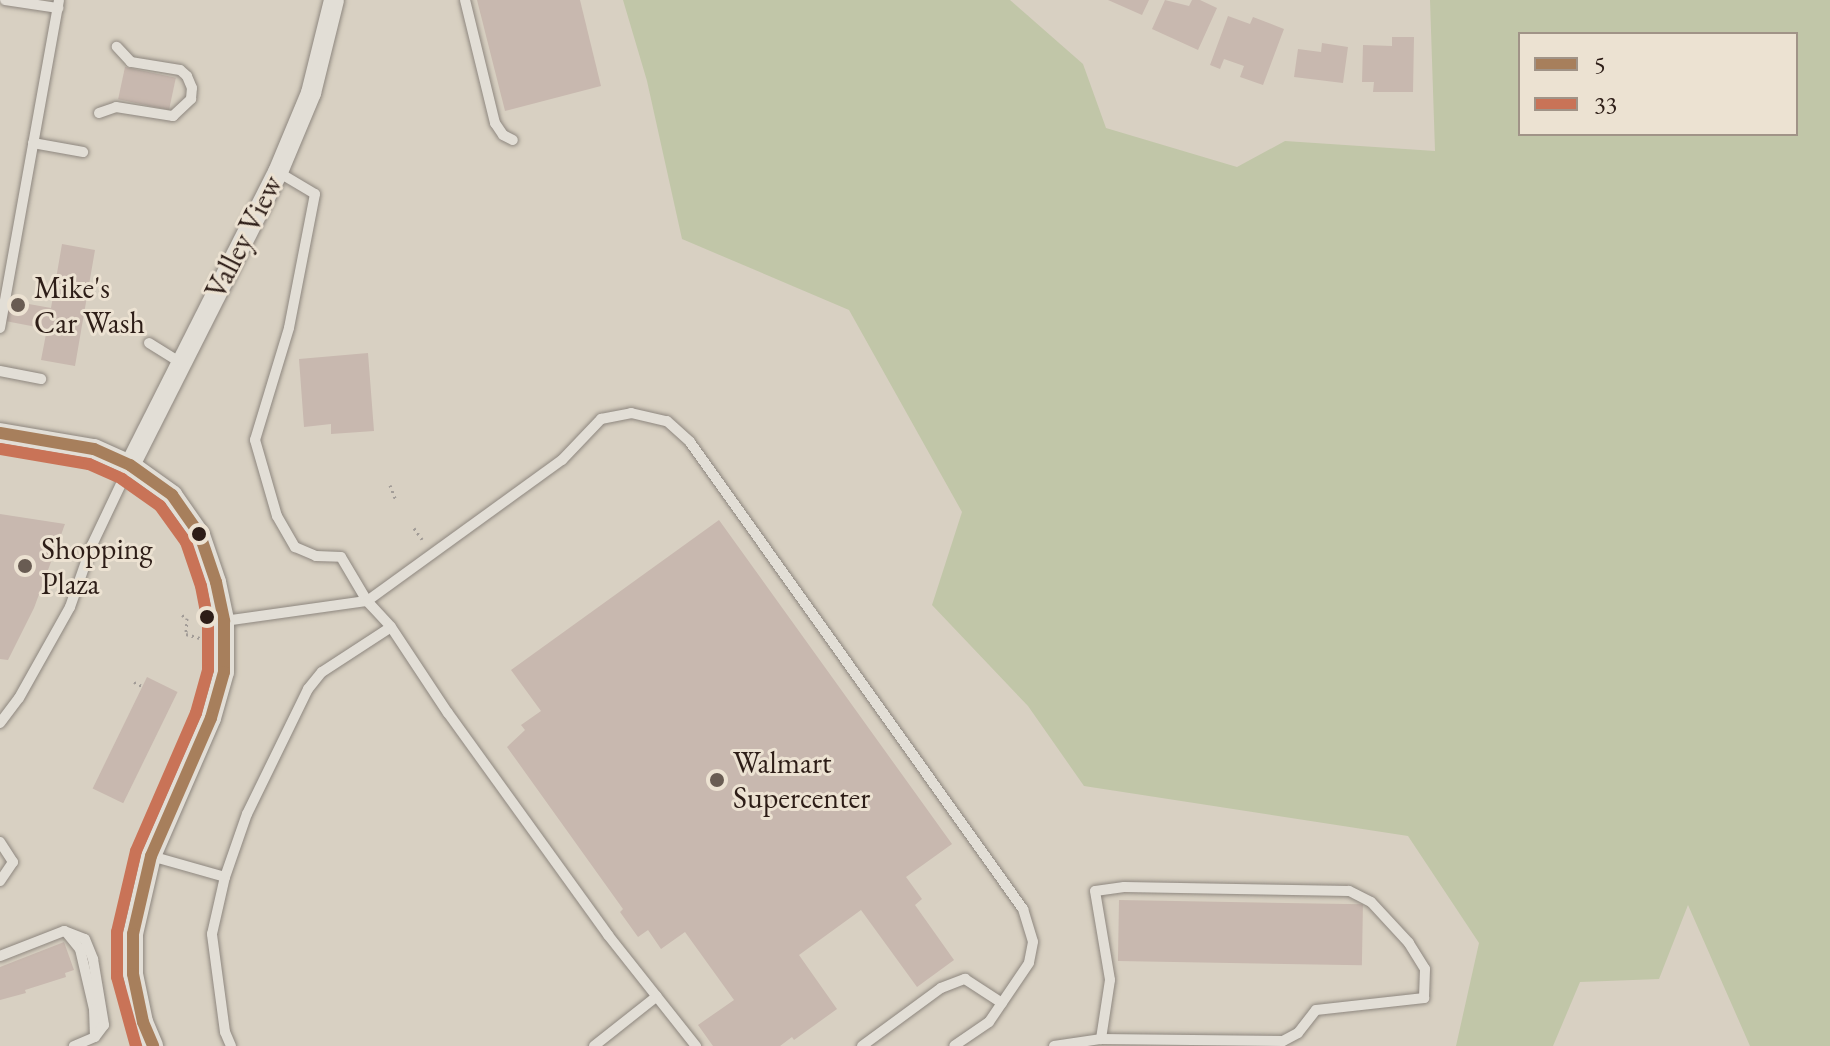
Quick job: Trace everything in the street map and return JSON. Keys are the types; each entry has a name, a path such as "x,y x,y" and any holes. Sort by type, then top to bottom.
{"street":[{"name":"Valley View","path":"130,465 278,172 311,93 334,0"},
{"path":"0,433 94,449 130,465 172,495 200,535 224,621 224,672 211,718 151,856 133,934 133,974 150,1045"}],"lane":[{"path":"0,328 58,4 5,0"},
{"path":"465,0 495,123 503,135 513,140"},
{"path":"99,113 116,107 173,116 191,99 192,88 187,76 180,70 131,62 117,47"},
{"path":"33,143 83,152"},
{"path":"278,172 315,194 289,328 255,440 277,516 295,547 316,556 341,557 367,601 391,627 448,713 608,935 696,1046"},
{"path":"149,343 180,362"},
{"path":"0,371 41,379"},
{"path":"224,621 367,601 562,460 601,419 631,413 667,421 690,442 1023,909 1033,942 1029,963 989,1022 954,1046"},
{"path":"0,723 19,698 70,607 92,545 130,465"},
{"path":"231,1046 225,1032 212,934 225,877 247,814 308,689 322,672 391,627"},
{"path":"0,842 13,862 0,881"},
{"path":"151,856 225,877"},
{"path":"1054,1046 1101,1039 1283,1041 1298,1033 1316,1010 1424,998 1425,969 1409,943 1371,902 1349,891 1124,887 1095,891 1110,980 1101,1039"},
{"path":"0,956 64,931 85,939 93,959 105,1013 104,1025 95,1037 74,1046"},
{"path":"862,1046 941,988 965,979 1002,1003"},
{"path":"594,1046 657,996"}],"path":[{"path":"390,485 396,501"},
{"path":"414,528 422,539"},
{"path":"182,615 187,618 186,634 204,639"},
{"path":"134,682 142,686"}],"green space":[{"path":"623,0 1010,0 1083,64 1106,128 1237,167 1285,141 1435,151 1430,0 1830,0 1830,1046 1750,1046 1688,905 1659,979 1580,982 1553,1046 1456,1046 1479,943 1408,836 1084,786 1028,706 932,605 962,512 849,310 682,239 647,81"}],"building":[{"path":"477,0 580,0 601,86 505,111"},
{"path":"1108,0 1149,0 1142,15"},
{"path":"1165,0 1189,6 1192,0 1200,0 1217,8 1198,50 1152,29"},
{"path":"1228,16 1250,24 1253,17 1284,29 1263,85 1240,77 1244,66 1224,59 1220,69 1210,65"},
{"path":"1392,37 1414,37 1413,92 1373,92 1374,82 1362,82 1363,45 1392,46"},
{"path":"1322,43 1348,47 1343,83 1294,77 1298,49 1321,52"},
{"path":"125,67 176,78 169,110 118,99"},
{"name":"Mike's Car Wash","path":"62,244 95,250 75,366 41,360 47,329 0,320 1,299 51,308"},
{"path":"368,353 374,431 331,434 331,424 304,427 299,359"},
{"name":"Shopping Plaza","path":"0,514 65,524 34,608 8,660 0,659"},
{"name":"Walmart Supercenter","path":"719,520 952,844 906,877 922,899 915,905 954,960 917,987 861,910 799,955 837,1009 794,1040 792,1037 780,1046 713,1046 698,1025 734,1000 685,932 661,949 648,930 638,937 620,912 623,909 507,747 525,730 521,725 541,711 511,670"},
{"path":"147,677 178,692 123,803 93,788"},
{"path":"1119,900 1363,904 1362,965 1118,961"},
{"path":"64,942 74,970 65,973 66,977 0,1000 0,967"}],"transit line":[{"name":"5","path":"0,433 94,449 130,465 172,495 200,535 216,582 224,621 224,672 211,718 151,856 133,934 133,974 143,1022 153,1046"},
{"name":"33","path":"0,449 89,464 122,479 160,506 186,542 201,586 208,623 208,670 196,713 136,851 117,932 117,977 136,1046"}],"place":[{"name":"Mike's Car Wash","path":"18,305"},
{"name":"Shopping Plaza","path":"25,566"},
{"name":"Walmart Supercenter","path":"717,780"}]}
